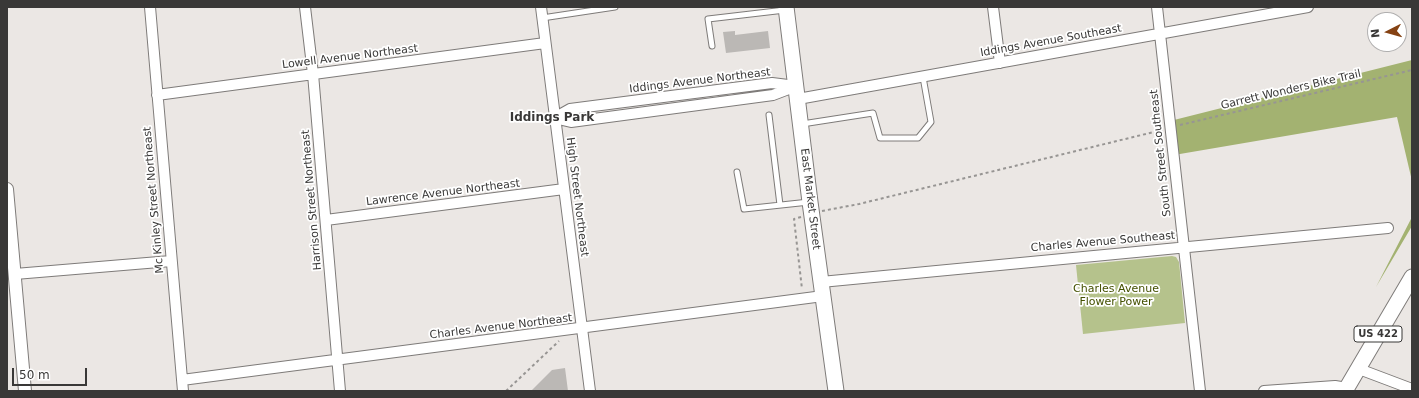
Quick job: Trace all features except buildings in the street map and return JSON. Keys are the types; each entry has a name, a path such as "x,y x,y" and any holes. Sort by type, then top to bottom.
{"main road":[{"name":"East Market Street","path":"786,9 810,202 836,391"},
{"name":"US 422","path":"1346,390 1412,277"}],"street":[{"name":"Mc Kinley Street Northeast","path":"150,7 183,391"},
{"name":"Harrison Street Northeast","path":"305,7 313,74 340,391"},
{"name":"High Street Northeast","path":"541,7 590,391"},
{"path":"993,7 1000,63"},
{"name":"South Street Southeast","path":"1157,7 1200,391"},
{"name":"Iddings Avenue Southeast","path":"797,93 923,76 1308,7"},
{"name":"Lowell Avenue Northeast","path":"157,95 545,43"},
{"name":"Iddings Avenue Northeast","path":"554,118 570,109 772,83 797,93"},
{"path":"7,189 25,391"},
{"name":"Lawrence Avenue Northeast","path":"326,220 564,189"},
{"name":"Charles Avenue Southeast","path":"822,289 1184,247 1388,228"},
{"path":"15,274 171,262"},
{"name":"Charles Avenue Northeast","path":"182,380 582,328 822,289"},
{"path":"1359,369 1412,389"},
{"path":"1264,391 1296,390 1335,386 1346,390"}],"lane":[{"path":"542,18 615,7"},
{"path":"712,46 708,19 786,9"},
{"path":"801,125 873,113 880,138 918,138 931,122 923,76"},
{"path":"769,115 780,205"},
{"path":"737,172 744,209 810,202"}],"path":[{"name":"Garrett Wonders Bike Trail","path":"1174,126 1412,70"}],"green space":[{"path":"1412,60 1412,181 1397,117 1174,155 1170,121"},
{"path":"1412,217 1412,226 1376,287"},
{"name":"Charles Avenue Flower Power","path":"1172,256 1176,257 1179,262 1185,323 1083,334 1076,265"}],"district":[{"name":"Iddings Park","path":"552,118"}]}
